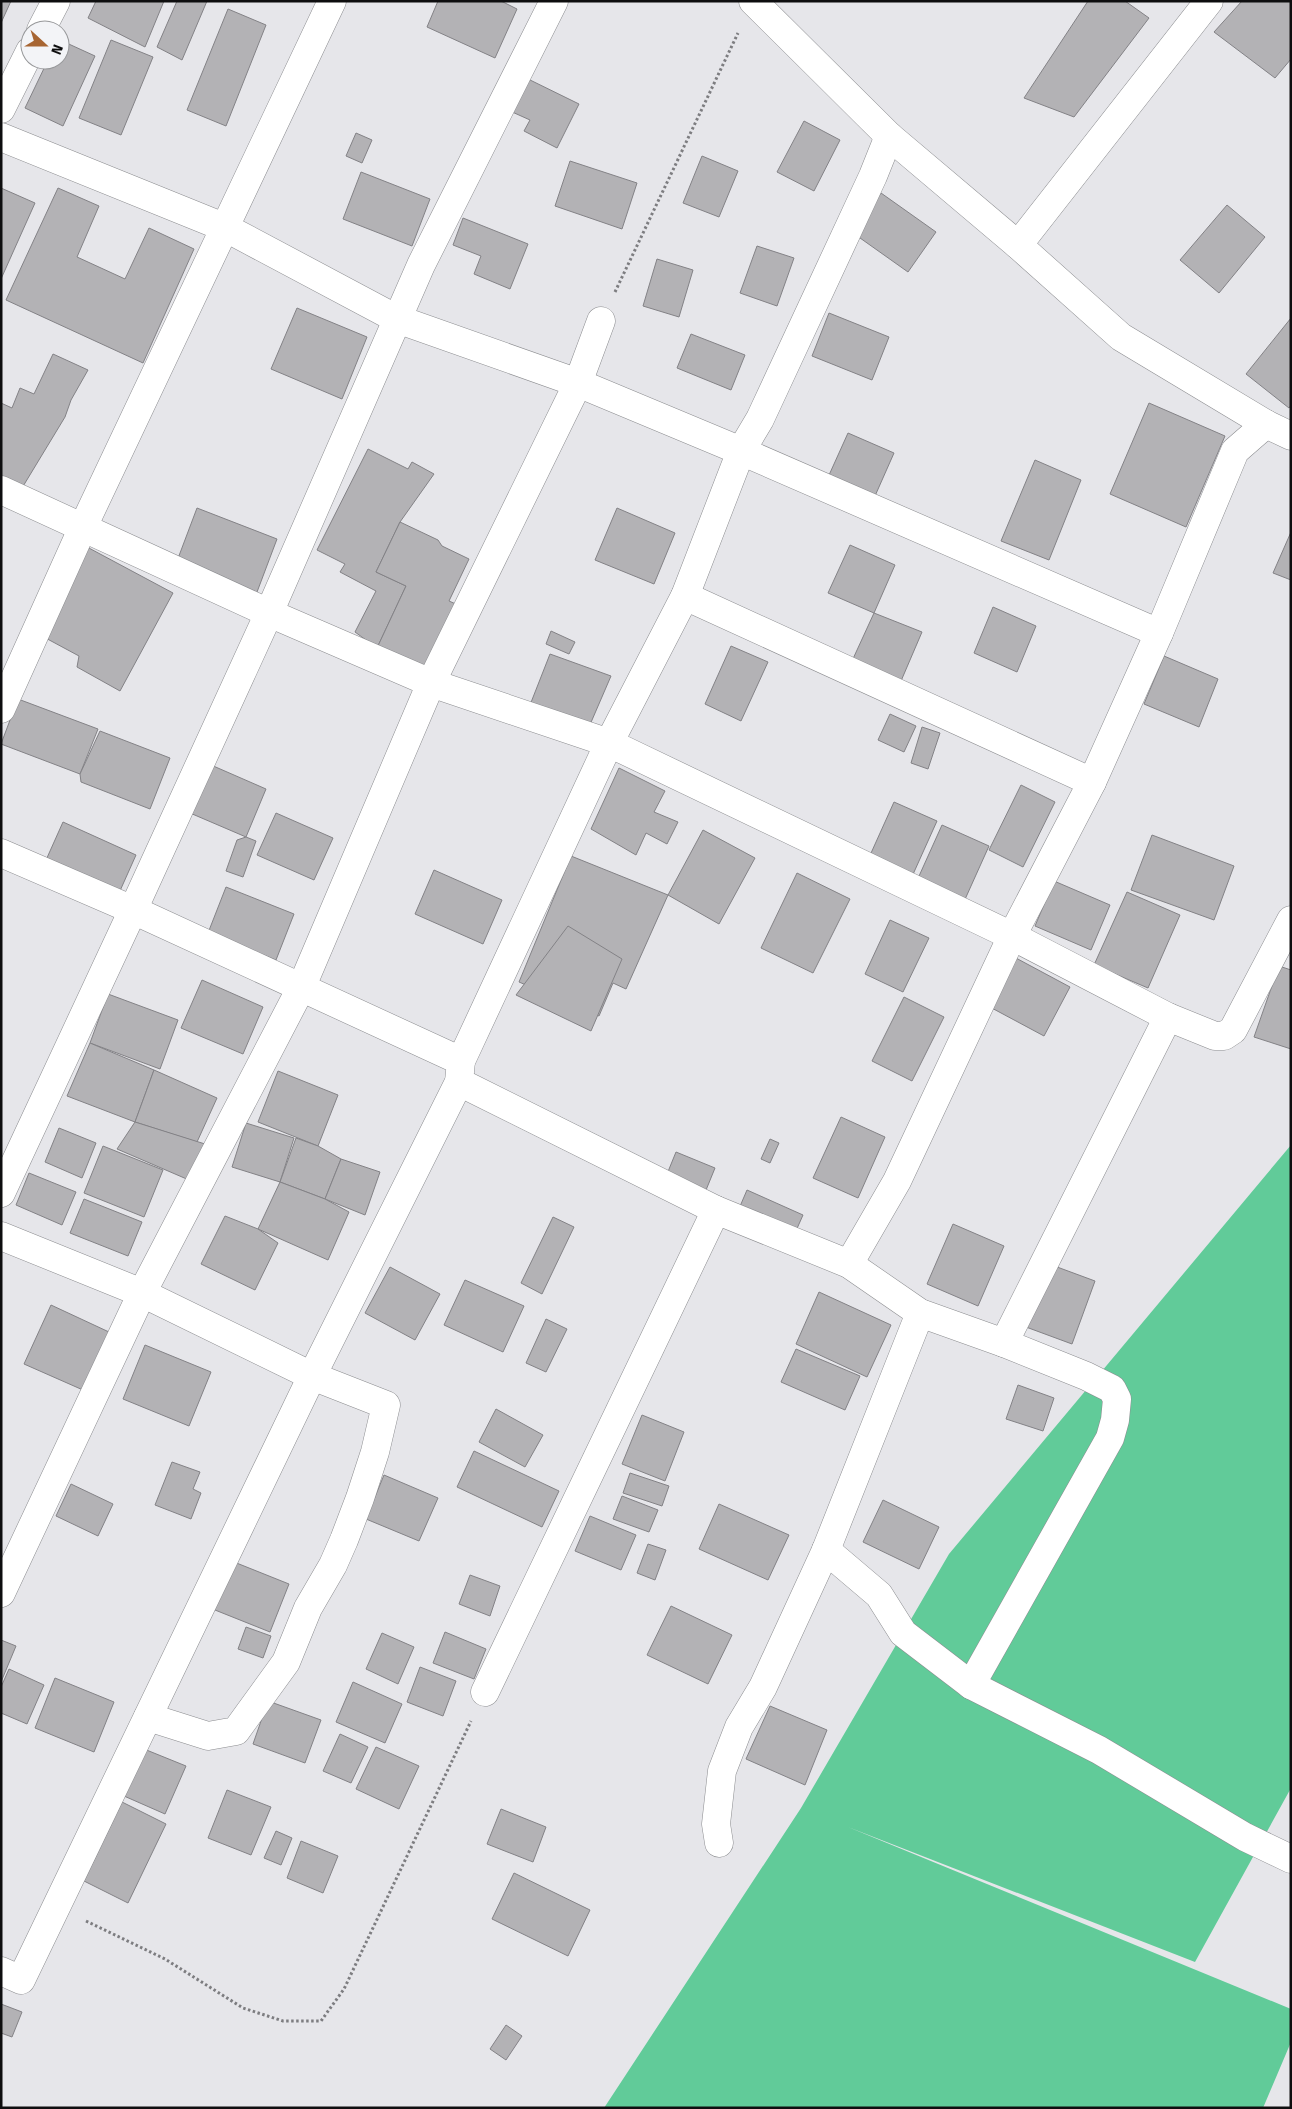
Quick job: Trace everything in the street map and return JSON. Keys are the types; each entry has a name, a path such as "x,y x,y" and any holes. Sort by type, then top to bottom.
{"street":[{"path":"46,20 56,1"},
{"path":"1,1193 134,910 268,613 421,265 554,1"},
{"path":"753,1 888,136 1018,245 1121,338 1266,424 1291,436"},
{"path":"1018,245 1209,1"},
{"path":"1,709 83,527 226,228 330,2"},
{"path":"1,109 20,70"},
{"path":"1,1972 21,1980 460,1071 609,743 685,596 741,451 760,419 873,176 888,136"},
{"path":"1,137 226,228 398,319 578,383 741,451 1160,633"},
{"path":"1,1593 142,1293 302,986 431,683 578,383 601,321"},
{"path":"849,1264 897,1181 1012,936 1092,782 1160,633 1236,451 1266,424"},
{"path":"1,490 268,613 431,683 609,743 1012,936 1168,1017 1215,1036 1224,1036 1233,1030 1291,920"},
{"path":"685,596 1092,782"},
{"path":"1,853 134,910 302,986 716,1210 849,1264 920,1312 1004,1342 1086,1376 1112,1389 1117,1399 1116,1415 1110,1438 971,1685"},
{"path":"1004,1342 1168,1017"},
{"path":"485,1692 716,1210"},
{"path":"1,1236 142,1293 312,1376 386,1405 375,1452 360,1498 333,1565 308,1608 286,1662 236,1731 208,1736 148,1717"},
{"path":"720,1843 716,1824 722,1771 739,1727 763,1687 826,1550 920,1312"},
{"path":"826,1550 880,1595 903,1633 971,1685 1099,1750 1245,1836 1291,1859"}],"path":[{"path":"601,321 753,1"},
{"path":"78,1918 165,1959 243,2008 283,2021 321,2021 344,1989 485,1692"}],"green space":[{"path":"1291,1145 1291,1788 1195,1962 848,1827 1291,2009 1291,2042 1263,2108 604,2108 801,1808 949,1554"}],"building":[{"path":"1,1 11,1 1,23"},
{"path":"96,1 164,1 145,47 88,18"},
{"path":"177,1 207,1 182,60 157,47"},
{"path":"438,1 501,1 517,9 495,58 427,27"},
{"path":"1088,1 1125,1 1149,18 1074,117 1024,98"},
{"path":"1242,1 1291,1 1291,59 1275,78 1214,32"},
{"path":"228,9 266,25 226,126 187,110"},
{"path":"111,40 153,57 121,135 79,118"},
{"path":"70,45 95,56 63,126 25,108 43,70 70,70"},
{"path":"526,78 579,104 557,148 524,131 530,120 510,111"},
{"path":"804,121 840,140 814,191 777,172"},
{"path":"356,133 372,140 362,163 346,156"},
{"path":"702,156 738,171 719,217 683,203"},
{"path":"570,161 637,183 622,229 555,206"},
{"path":"361,172 430,199 412,246 343,219"},
{"path":"1,188 35,203 1,279"},
{"path":"58,188 99,206 77,257 125,279 149,228 194,249 143,363 6,300"},
{"path":"881,193 936,232 908,272 853,233"},
{"path":"1227,205 1265,237 1219,293 1180,260"},
{"path":"463,218 528,244 510,289 474,274 481,256 453,245"},
{"path":"757,246 794,258 777,306 740,293"},
{"path":"657,259 693,270 679,317 643,306"},
{"path":"297,308 367,337 342,399 271,369"},
{"path":"829,313 889,337 872,380 812,356"},
{"path":"1291,318 1291,405 1289,408 1246,374"},
{"path":"691,334 745,355 731,390 677,368"},
{"path":"53,354 88,370 71,400 65,417 22,488 1,481 1,403 12,408 20,388 34,394"},
{"path":"1149,403 1225,436 1186,527 1110,494"},
{"path":"848,433 894,453 871,505 825,484"},
{"path":"368,449 408,469 412,462 434,474 400,522 376,572 406,586 377,648 355,632 376,591 340,572 345,564 317,550"},
{"path":"1035,460 1081,480 1049,560 1001,541"},
{"path":"197,508 277,539 254,600 174,569"},
{"path":"617,508 675,533 654,584 595,560"},
{"path":"400,522 438,540 442,546 469,559 449,601 458,605 427,672 377,648 406,586 376,572"},
{"path":"1291,532 1291,580 1273,573"},
{"path":"850,545 895,565 874,613 828,593"},
{"path":"87,547 173,593 120,691 77,667 79,656 40,635"},
{"path":"993,607 1036,626 1017,672 974,653"},
{"path":"874,613 922,632 901,681 852,661"},
{"path":"551,631 575,642 569,654 546,644"},
{"path":"731,646 768,662 741,721 705,704"},
{"path":"550,654 611,676 589,727 530,705"},
{"path":"1164,656 1218,679 1199,727 1144,704"},
{"path":"18,699 98,729 80,774 1,744"},
{"path":"890,714 916,726 904,752 878,740"},
{"path":"922,727 940,733 928,769 911,763"},
{"path":"100,731 170,758 150,809 81,782 80,774"},
{"path":"211,765 266,789 246,837 190,813"},
{"path":"619,768 665,791 654,812 678,822 667,844 646,833 636,855 591,829"},
{"path":"1021,785 1055,802 1023,867 989,850"},
{"path":"894,802 937,821 910,881 867,862"},
{"path":"276,813 333,838 314,880 257,855"},
{"path":"63,822 136,855 115,902 42,869"},
{"path":"942,825 989,846 962,906 915,885"},
{"path":"703,830 755,858 719,924 668,895"},
{"path":"1152,835 1234,866 1214,920 1131,890"},
{"path":"246,837 256,841 243,877 226,871 237,840"},
{"path":"571,856 668,895 626,989 613,983 599,1016 519,982"},
{"path":"434,870 502,900 483,944 415,914"},
{"path":"797,873 850,899 813,973 761,948"},
{"path":"1054,881 1110,905 1091,950 1035,926"},
{"path":"226,887 294,914 276,960 208,933"},
{"path":"1127,892 1180,915 1148,988 1094,965"},
{"path":"890,920 929,938 903,992 865,974"},
{"path":"568,926 622,959 591,1031 516,995"},
{"path":"1014,957 1070,987 1044,1036 988,1006"},
{"path":"1279,966 1291,970 1291,1049 1254,1037"},
{"path":"202,980 263,1007 243,1054 181,1028"},
{"path":"108,994 178,1020 160,1069 90,1043"},
{"path":"904,997 944,1017 912,1081 872,1061"},
{"path":"90,1043 154,1070 135,1122 67,1096"},
{"path":"154,1070 217,1098 197,1142 135,1122"},
{"path":"278,1071 338,1095 318,1146 258,1122"},
{"path":"841,1117 885,1137 858,1198 813,1178"},
{"path":"135,1122 205,1144 189,1180 117,1149"},
{"path":"246,1123 294,1138 280,1182 232,1167"},
{"path":"59,1128 96,1143 82,1178 45,1162"},
{"path":"296,1138 318,1146 341,1159 325,1199 280,1182"},
{"path":"770,1139 779,1143 770,1163 761,1159"},
{"path":"103,1146 163,1170 144,1217 84,1193"},
{"path":"676,1152 715,1168 704,1195 665,1179"},
{"path":"341,1159 380,1172 365,1215 325,1199"},
{"path":"29,1173 76,1192 62,1225 16,1205"},
{"path":"280,1182 325,1199 349,1212 328,1260 258,1229"},
{"path":"747,1190 803,1215 791,1242 735,1218"},
{"path":"84,1199 142,1222 128,1256 70,1233"},
{"path":"225,1216 258,1229 278,1243 255,1290 201,1264"},
{"path":"553,1217 574,1227 542,1294 521,1283"},
{"path":"953,1224 1004,1246 978,1306 927,1284"},
{"path":"1049,1264 1095,1281 1072,1344 1026,1327"},
{"path":"390,1267 440,1294 415,1340 365,1313"},
{"path":"465,1280 524,1306 503,1352 444,1325"},
{"path":"819,1292 891,1325 867,1377 796,1344"},
{"path":"51,1305 109,1332 83,1390 24,1364"},
{"path":"546,1319 567,1329 546,1372 526,1363"},
{"path":"145,1345 211,1372 189,1426 123,1399"},
{"path":"796,1349 860,1376 845,1410 781,1382"},
{"path":"1018,1385 1054,1398 1043,1431 1006,1419"},
{"path":"496,1409 543,1435 525,1467 479,1442"},
{"path":"642,1415 684,1432 665,1481 622,1464"},
{"path":"474,1451 559,1491 542,1527 457,1487"},
{"path":"172,1462 200,1472 193,1489 201,1493 191,1519 155,1505"},
{"path":"630,1473 669,1486 662,1506 623,1493"},
{"path":"384,1475 438,1498 419,1541 366,1519"},
{"path":"71,1484 113,1504 98,1536 56,1516"},
{"path":"622,1496 658,1510 649,1532 613,1519"},
{"path":"883,1500 939,1527 919,1569 863,1542"},
{"path":"719,1504 789,1535 768,1580 699,1549"},
{"path":"590,1516 636,1535 621,1570 575,1551"},
{"path":"648,1544 666,1550 655,1580 637,1573"},
{"path":"229,1560 289,1584 270,1632 210,1608"},
{"path":"470,1575 500,1586 490,1616 459,1604"},
{"path":"671,1606 732,1635 708,1684 647,1655"},
{"path":"246,1627 271,1636 263,1658 238,1649"},
{"path":"445,1632 486,1649 474,1679 433,1663"},
{"path":"382,1633 414,1647 398,1684 366,1669"},
{"path":"1,1640 16,1646 1,1682"},
{"path":"420,1667 456,1681 443,1716 407,1702"},
{"path":"9,1669 44,1685 27,1724 1,1713 1,1687"},
{"path":"55,1678 114,1702 94,1752 35,1728"},
{"path":"353,1682 402,1704 385,1743 336,1722"},
{"path":"268,1701 321,1720 305,1763 253,1744"},
{"path":"770,1706 827,1730 805,1785 746,1759"},
{"path":"340,1734 368,1747 351,1783 323,1771"},
{"path":"376,1747 419,1766 399,1809 356,1789"},
{"path":"144,1749 186,1766 165,1814 124,1796"},
{"path":"227,1790 271,1807 251,1855 208,1838"},
{"path":"122,1802 166,1824 128,1903 84,1881"},
{"path":"501,1809 546,1827 533,1862 487,1844"},
{"path":"276,1831 292,1838 281,1865 264,1858"},
{"path":"301,1841 338,1856 323,1893 287,1878"},
{"path":"514,1873 590,1910 568,1956 492,1919"},
{"path":"1,2004 22,2012 12,2037 1,2033"},
{"path":"506,2025 522,2036 506,2060 490,2049"}]}
